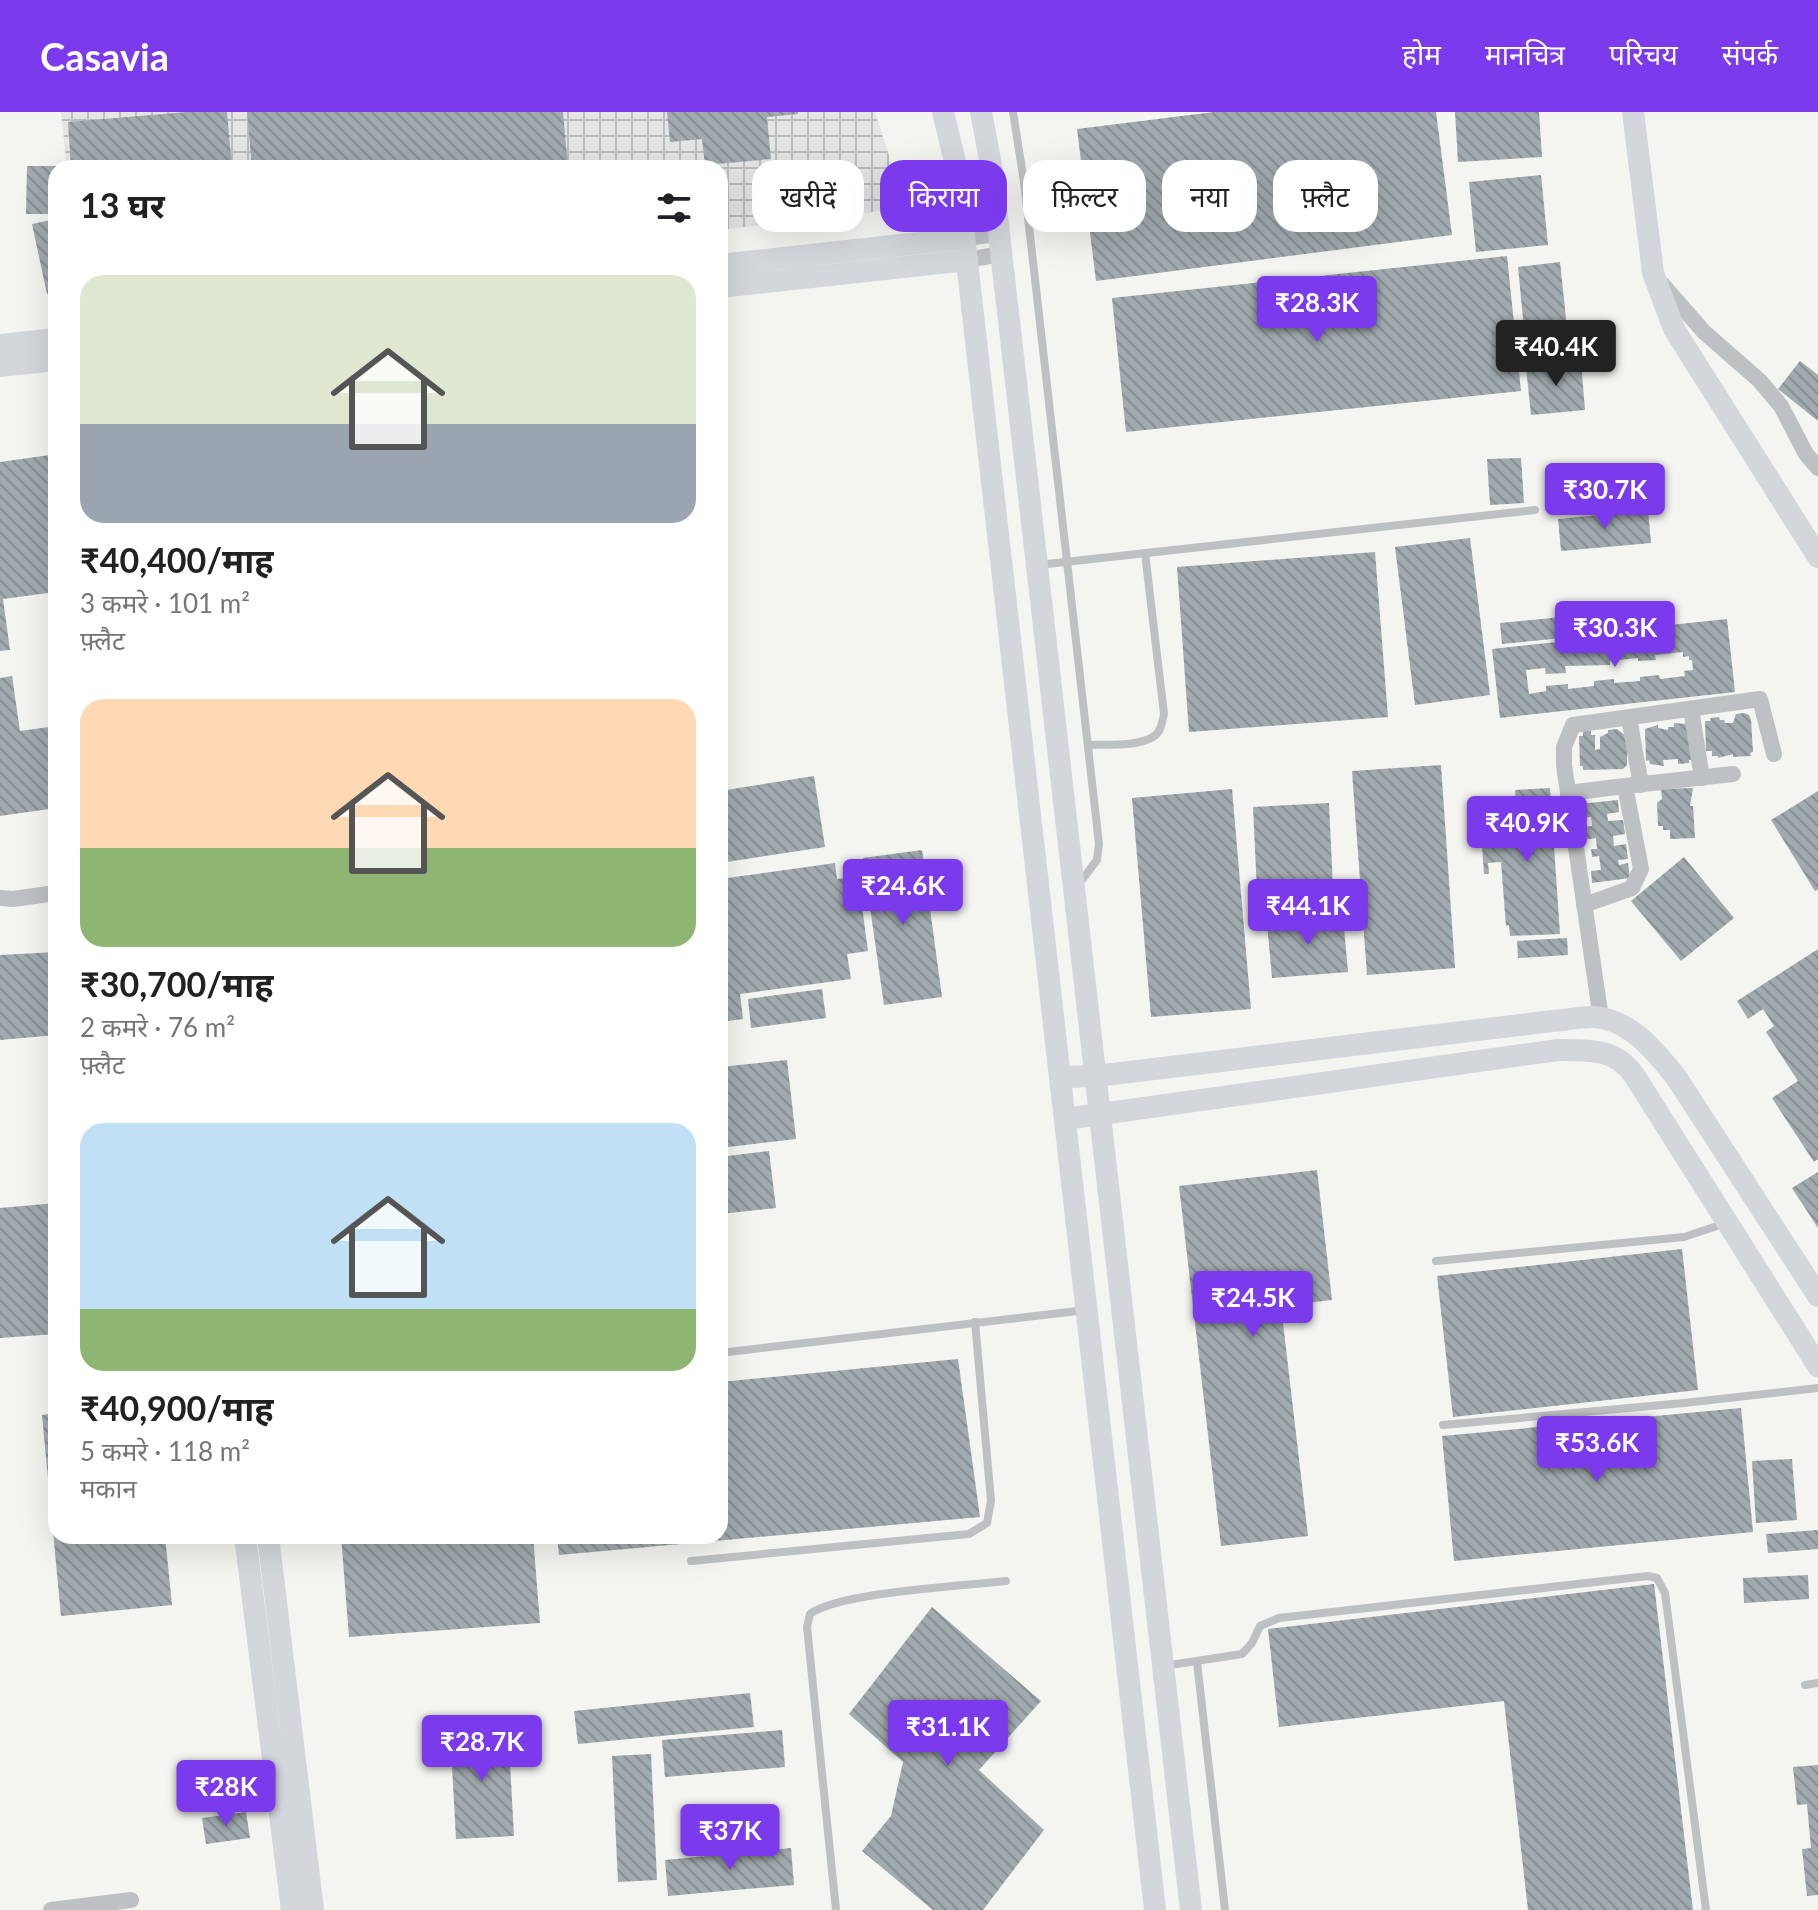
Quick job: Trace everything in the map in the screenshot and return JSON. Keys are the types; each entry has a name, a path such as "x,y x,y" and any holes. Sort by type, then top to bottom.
{"street":[{"path":"943,112 956,166 1155,1910"},
{"path":"981,112 991,165 1191,1910"},
{"path":"1633,112 1653,273 1674,329 1818,557"},
{"path":"728,286 1000,244"},
{"path":"728,264 965,249"},
{"path":"1653,273 1704,332 1760,381 1781,406 1806,454 1818,468"},
{"path":"0,345 48,340"},
{"path":"0,366 48,361"},
{"path":"1608,1054 1608,1020 1584,905 1568,793 1564,747 1573,725 1760,699 1774,754"},
{"path":"1691,709 1702,778"},
{"path":"1584,905 1632,888 1641,869 1629,718"},
{"path":"1568,793 1733,774"},
{"path":"0,898 48,894"},
{"path":"1060,1077 1096,1076 1553,1021 1594,1017 1608,1020 1653,1049 1676,1077 1818,1296"},
{"path":"1065,1119 1558,1050 1590,1050 1608,1054 1625,1062 1634,1075 1818,1366"},
{"path":"246,1544 292,1910"},
{"path":"269,1544 313,1910"},
{"path":"51,1910 131,1900"}],"lane":[{"path":"1013,112 1024,182 1099,844 1097,860 1090,873 1074,888"},
{"path":"1037,565 1535,510"},
{"path":"1088,745 1136,742 1153,737 1160,729 1164,714 1145,553"},
{"path":"1436,1261 1684,1237 1727,1223"},
{"path":"728,1352 1086,1310"},
{"path":"691,1561 969,1534 987,1523 991,1501 975,1322"},
{"path":"1443,1425 1818,1388"},
{"path":"1163,1666 1242,1654 1252,1643 1260,1626 1279,1618 1633,1578 1657,1578 1665,1593 1706,1910"},
{"path":"836,1910 807,1627 810,1614 819,1607 850,1599 1006,1581"},
{"path":"1197,1662 1225,1910"},
{"path":"1805,1685 1818,1683"}],"shaded area":[{"path":"61,112 875,112 890,160 880,160 880,211 864,213 864,160 752,160 752,226 728,229 728,160 66,160"}],"building":[{"path":"187,112 227,112 231,160 70,160 68,122"},
{"path":"247,112 563,112 567,160 251,160"},
{"path":"667,112 798,112 767,117 771,159 728,163 728,160 704,160 702,139 670,142"},
{"path":"1214,112 1436,112 1452,235 1096,281 1090,232 1146,232 1146,160 1081,160 1077,129"},
{"path":"1455,112 1539,112 1542,157 1458,162"},
{"path":"27,166 48,166 48,214 26,214"},
{"path":"1541,175 1548,245 1476,252 1469,182"},
{"path":"48,221 47,294 32,224"},
{"path":"1507,256 1521,391 1126,432 1112,298"},
{"path":"1560,262 1570,356 1527,360 1518,267"},
{"path":"1800,361 1818,375 1818,421 1778,389"},
{"path":"1581,362 1585,410 1531,415 1526,367"},
{"path":"48,455 48,593 3,599 10,650 0,651 0,462"},
{"path":"1521,458 1524,503 1490,505 1487,459"},
{"path":"1648,510 1651,543 1561,551 1558,519"},
{"path":"1470,538 1490,695 1415,705 1395,547"},
{"path":"1375,552 1388,717 1189,732 1177,567"},
{"path":"1581,615 1583,636 1502,644 1500,623"},
{"path":"1727,619 1735,692 1500,718 1492,649 1585,639 1585,634","holes":["1683,652 1683,657 1689,656 1692,660 1693,670 1684,671 1685,676 1660,679 1659,675 1640,677 1640,681 1614,683 1614,679 1594,681 1594,686 1568,689 1568,684 1546,686 1546,691 1529,694 1526,670 1545,668 1546,674 1566,673 1565,666 1610,665 1610,661 1638,658 1638,661 1656,660 1655,655"]},
{"path":"12,676 20,731 48,727 48,809 0,816 0,678"},
{"path":"1744,713 1751,720 1751,756 1733,757 1733,754 1718,758 1712,756 1712,751 1706,751 1705,721 1719,717 1725,723 1733,723 1736,714"},
{"path":"1674,723 1687,724 1693,760 1678,764 1678,759 1663,760 1664,766 1650,764 1649,760 1646,761 1645,729 1658,725 1658,728 1668,730 1668,727 1674,727"},
{"path":"1617,729 1627,737 1627,765 1623,769 1583,770 1580,766 1579,736 1583,736 1583,731 1591,731 1591,735 1595,735 1595,750 1600,749 1600,737 1608,730"},
{"path":"1441,765 1455,968 1367,975 1352,771"},
{"path":"814,776 825,847 728,862 728,790"},
{"path":"1550,788 1560,934 1510,936 1509,925 1506,926 1501,862 1488,863 1489,874 1484,874 1482,845 1495,844 1492,812 1516,810 1515,790"},
{"path":"1693,788 1690,806 1693,806 1695,838 1670,839 1670,830 1658,826 1657,803 1662,799 1661,789"},
{"path":"1232,789 1251,1009 1151,1017 1132,798"},
{"path":"1818,791 1818,890 1815,891 1771,820"},
{"path":"1618,800 1619,812 1607,814 1608,821 1623,820 1625,834 1613,836 1614,846 1626,844 1628,859 1618,860 1619,865 1628,863 1630,878 1592,883 1591,871 1601,870 1599,856 1592,857 1591,849 1597,849 1596,838 1583,840 1581,827 1592,826 1591,817 1580,818 1579,804"},
{"path":"1329,803 1333,888 1257,891 1253,807"},
{"path":"922,850 942,997 884,1005 863,858"},
{"path":"1684,857 1734,918 1681,961 1631,901"},
{"path":"835,863 837,879 858,876 868,951 847,954 851,979 740,994 743,1019 728,1021 728,878"},
{"path":"1343,916 1348,972 1272,978 1267,923"},
{"path":"1567,938 1568,955 1518,958 1517,941"},
{"path":"1818,949 1818,1159 1814,1162 1772,1098 1798,1081 1766,1032 1774,1026 1763,1009 1748,1019 1737,1001"},
{"path":"48,952 48,1036 0,1040 0,955"},
{"path":"822,989 826,1018 751,1028 748,999"},
{"path":"787,1060 796,1139 728,1147 728,1066"},
{"path":"769,1151 776,1208 728,1213 728,1156"},
{"path":"1317,1170 1332,1300 1281,1306 1308,1536 1221,1546 1179,1186"},
{"path":"1818,1172 1818,1228 1792,1188"},
{"path":"48,1204 48,1335 0,1338 0,1208"},
{"path":"1682,1249 1698,1390 1453,1417 1437,1276"},
{"path":"958,1359 980,1517 728,1540 728,1381"},
{"path":"1741,1408 1753,1532 1454,1561 1442,1436"},
{"path":"48,1414 48,1478 42,1415"},
{"path":"1792,1459 1797,1520 1756,1523 1752,1461"},
{"path":"1818,1530 1818,1549 1768,1553 1766,1534"},
{"path":"54,1544 166,1544 172,1605 61,1616"},
{"path":"342,1544 534,1544 540,1623 349,1637"},
{"path":"558,1544 681,1544 559,1555"},
{"path":"1808,1575 1809,1599 1744,1603 1743,1578"},
{"path":"1654,1584 1693,1910 1528,1910 1504,1701 1279,1727 1268,1629"},
{"path":"932,1607 1041,1701 979,1770 1044,1830 983,1910 933,1910 862,1851 891,1816 903,1762 849,1714"},
{"path":"750,1693 754,1727 578,1744 574,1711"},
{"path":"508,1727 514,1836 456,1839 450,1730"},
{"path":"782,1730 785,1767 665,1777 662,1740"},
{"path":"651,1754 657,1880 618,1882 612,1756"},
{"path":"1818,1765 1818,1895 1807,1896 1802,1849 1811,1848 1807,1804 1797,1805 1793,1767"},
{"path":"246,1812 250,1838 206,1844 202,1818"},
{"path":"791,1848 794,1885 668,1896 665,1860"}]}
